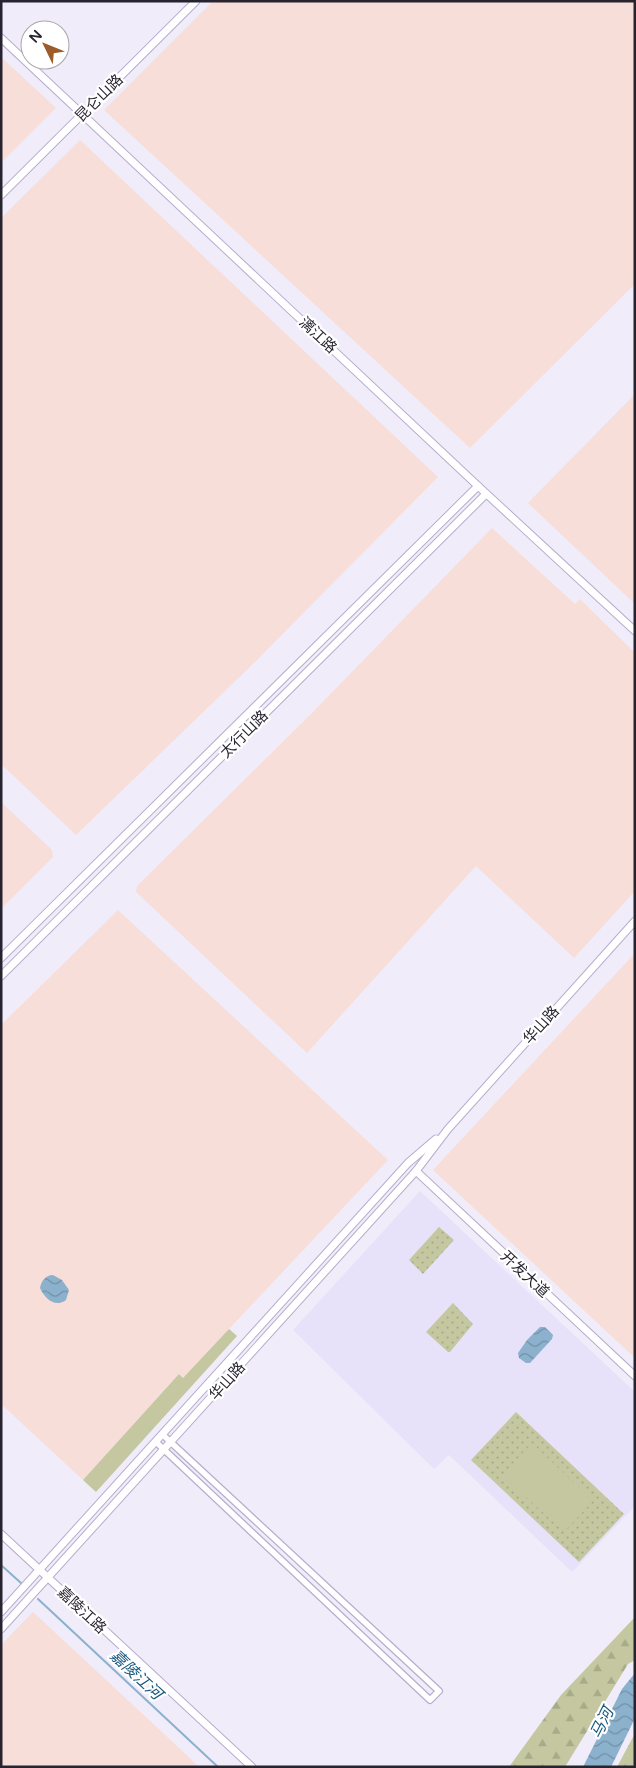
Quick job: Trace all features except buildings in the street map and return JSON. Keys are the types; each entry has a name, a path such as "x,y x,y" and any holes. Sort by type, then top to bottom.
{"street":[{"name":"昆仑山路","path":"1,195 196,1"},
{"name":"漓江路","path":"1,38 486,494 635,631"},
{"name":"太行山路","path":"1,958 478,486"},
{"name":"太行山路","path":"1,976 486,494"},
{"name":"华山路","path":"1,1630 416,1171 448,1129 635,921"},
{"name":"华山路","path":"1,1612 408,1164 448,1129"},
{"name":"开发大道","path":"416,1171 635,1376"},
{"path":"156,1442 430,1700 439,1691 163,1435"},
{"name":"嘉陵江路","path":"1,1534 252,1767"}],"shaded area":[{"path":"213,1 635,1 635,284 470,448 104,110"},
{"path":"1,57 56,108 1,163"},
{"path":"80,140 438,477 255,662 76,835 1,764 1,218"},
{"path":"635,394 635,604 528,503"},
{"path":"492,528 575,604 580,599 635,653 635,891 574,958 476,866 307,1053 136,892 137,886 311,714"},
{"path":"1,802 52,850 53,857 1,909"},
{"path":"118,910 388,1160 183,1378 179,1374 83,1480 1,1404 1,1025"},
{"path":"635,953 635,1358 433,1170"},
{"path":"420,1191 635,1392 635,1506 572,1572 449,1455 434,1469 293,1330"},
{"path":"33,1612 199,1767 1,1767 1,1645"}],"green space":[{"path":"439,1227 454,1240 423,1274 409,1260"},
{"path":"453,1303 473,1324 448,1352 426,1332"},
{"path":"229,1329 237,1336 96,1492 83,1480 179,1374 183,1378"},
{"path":"516,1412 624,1514 579,1562 471,1460"},
{"path":"532,1443 593,1501 564,1532 502,1475"},
{"path":"635,1617 635,1660 628,1664 565,1767 509,1767 561,1695"},
{"path":"635,1734 635,1767 617,1767 633,1737"}],"water":[{"path":"53,1275 62,1280 69,1290 66,1300 62,1302 54,1303 45,1296 40,1288 44,1279"},
{"path":"540,1327 545,1327 553,1335 552,1339 530,1363 526,1363 519,1358 518,1353 527,1340"},
{"path":"635,1673 635,1718 611,1767 583,1767 622,1689"}],"waterway":[{"name":"嘉陵江河","path":"1,1565 21,1583"},
{"name":"嘉陵江河","path":"38,1599 218,1767"}],"water label":[{"name":"马河","path":"602,1723"}]}
